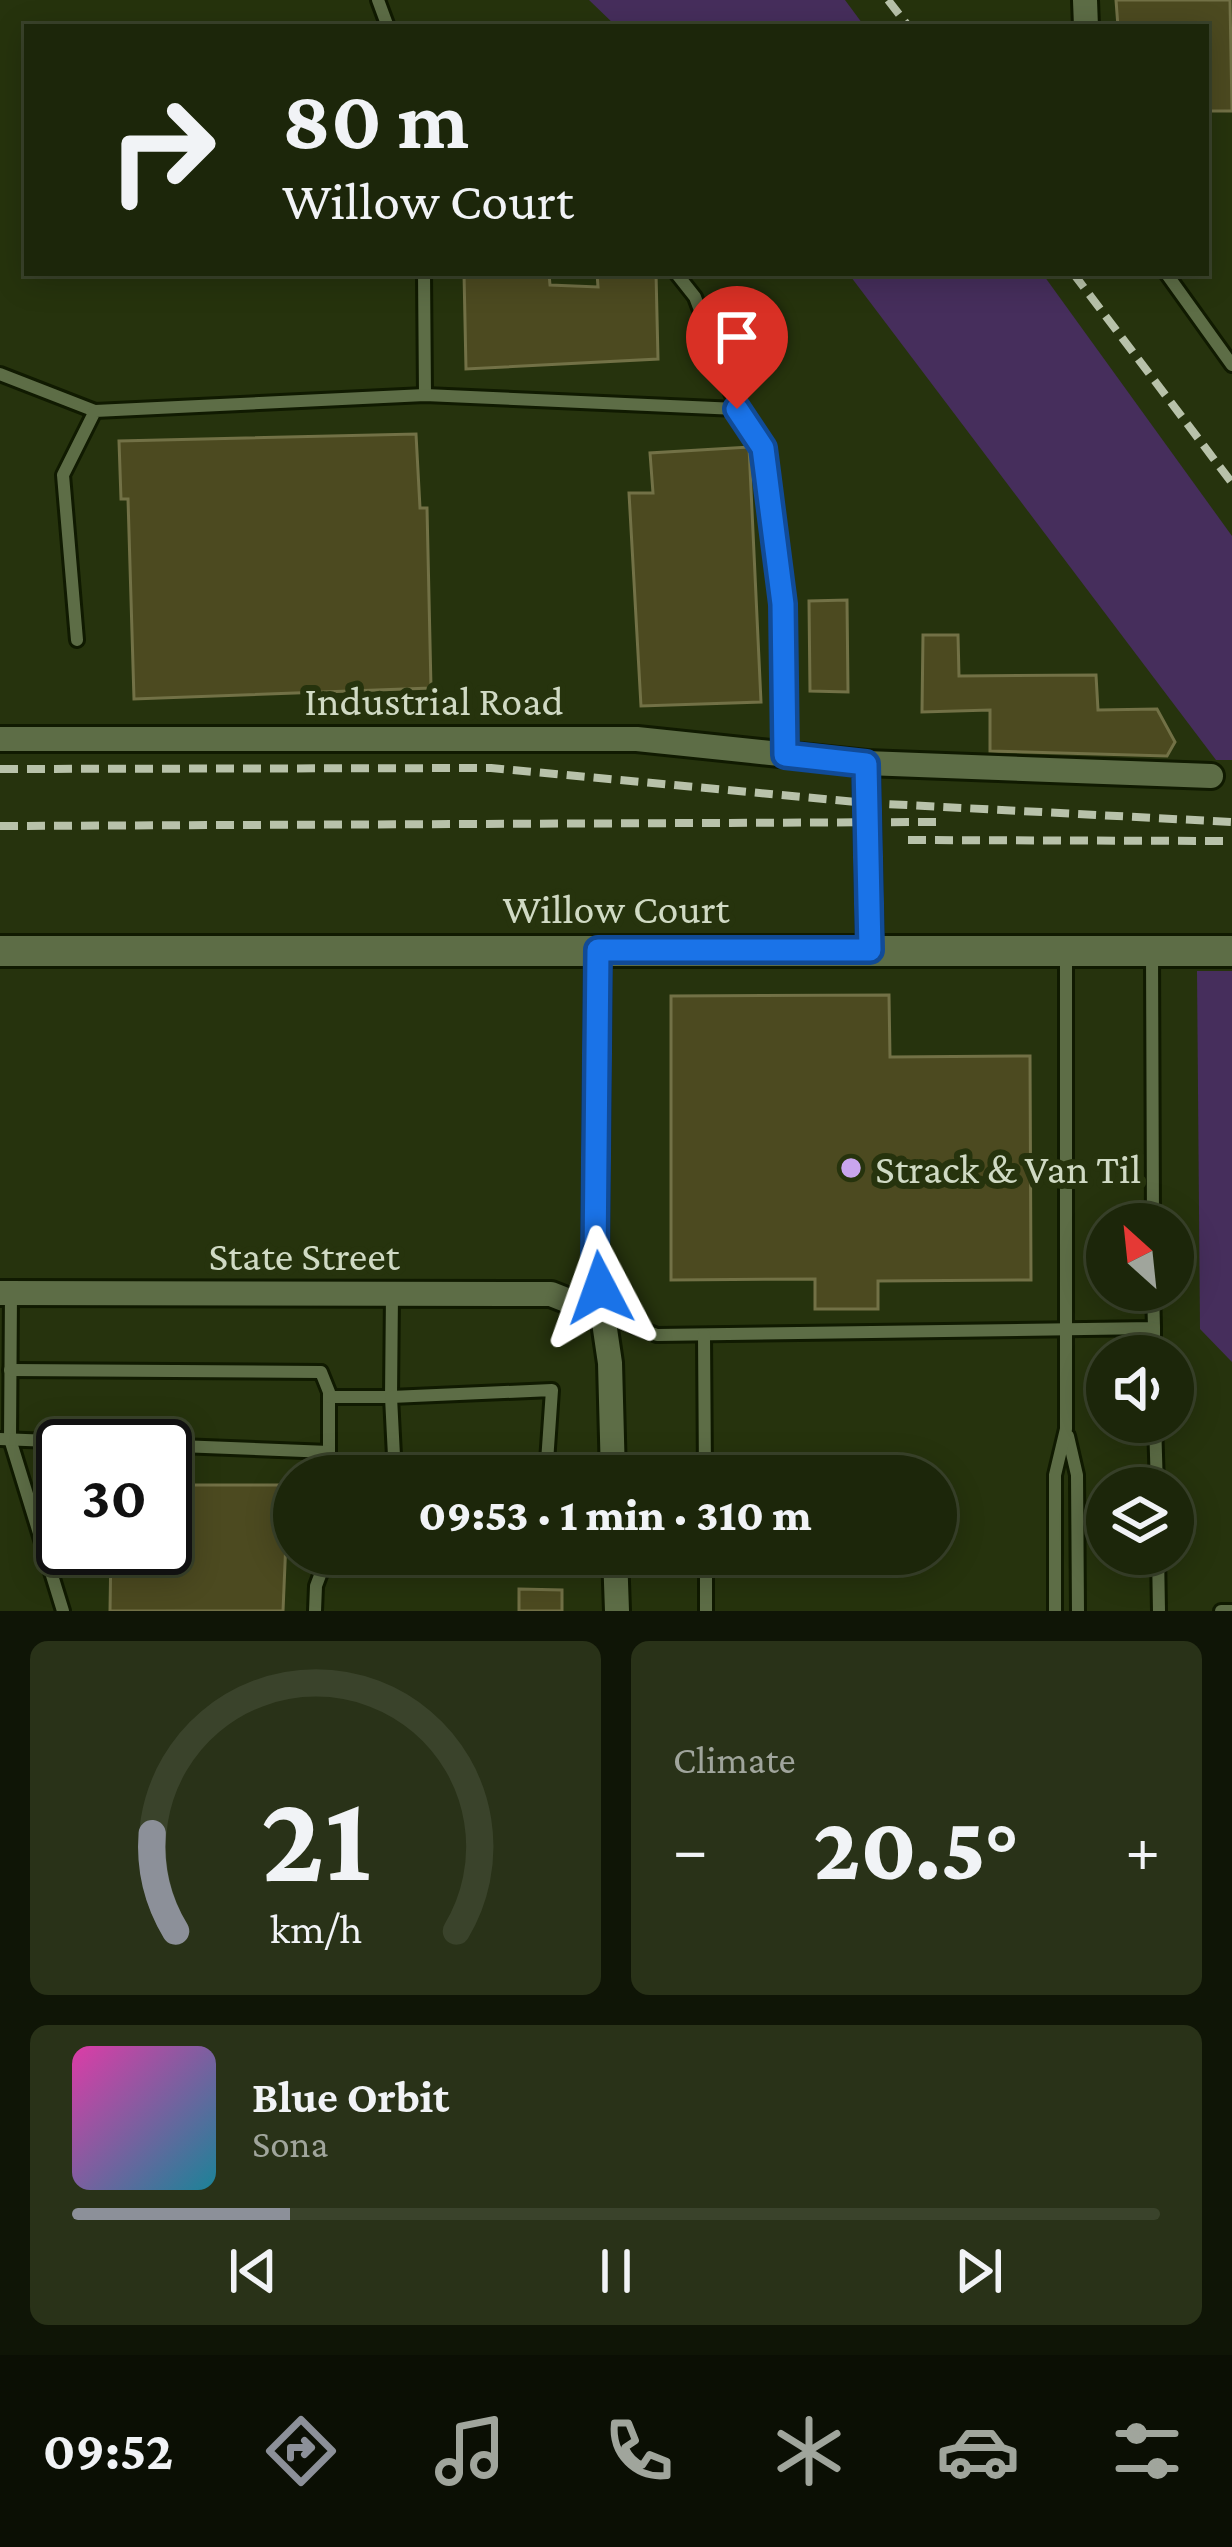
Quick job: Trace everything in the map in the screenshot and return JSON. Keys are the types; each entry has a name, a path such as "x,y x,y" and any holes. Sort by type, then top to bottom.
{"street":[{"name":"Industrial Road","path":"0,739 638,739 866,764 1211,776"},
{"path":"866,764 870,950"},
{"name":"Willow Court","path":"0,950 1232,951"},
{"path":"598,950 595,1261 604,1315 612,1455"},
{"name":"State Street","path":"6,1293 551,1294 604,1315"},
{"path":"616,1575 617,1611"}],"lane":[{"path":"424,276 425,394"},
{"path":"678,276 695,297 737,409 763,448 783,604 785,755"},
{"path":"1168,276 1232,365"},
{"path":"0,374 95,411 425,394 737,409"},
{"path":"76,640 63,475 95,411"},
{"path":"1055,1611 1055,1475 1066,1430 1066,950"},
{"path":"1152,950 1153,1203"},
{"path":"6,1293 10,1370 3,1441 63,1611"},
{"path":"392,1294 394,1455"},
{"path":"1154,1311 1154,1335"},
{"path":"604,1315 658,1335 1154,1328"},
{"path":"704,1335 705,1455"},
{"path":"3,1441 329,1452 326,1379 312,1370 10,1370"},
{"path":"328,1397 552,1390 547,1455"},
{"path":"1066,1430 1077,1475 1078,1611"},
{"path":"1055,1530 1077,1531"},
{"path":"316,1611 320,1575"},
{"path":"706,1575 706,1611"},
{"path":"1158,1575 1159,1611"},
{"path":"1221,1611 1232,1611"}],"shaded area":[{"path":"589,0 845,0 863,24 614,24"},
{"path":"850,276 1044,276 1232,536 1232,760 1216,760"},
{"path":"1197,971 1232,971 1232,1362 1200,1329"}],"building":[{"path":"1116,0 1230,0 1232,111 1209,111 1209,24 1118,24"},
{"path":"464,276 549,276 550,285 598,287 597,276 656,276 658,359 466,369"},
{"path":"416,434 420,508 427,508 431,688 134,699 128,499 121,499 119,441"},
{"path":"749,447 761,702 641,706 629,493 653,493 650,453"},
{"path":"847,600 848,692 810,691 809,601"},
{"path":"923,635 958,635 959,676 1096,675 1098,710 1157,709 1175,742 1167,756 990,751 990,710 922,712"},
{"name":"Strack & Van Til","path":"889,995 890,1057 1030,1056 1031,1280 878,1281 878,1309 815,1309 815,1279 671,1280 671,996"},
{"path":"192,1485 273,1485 273,1575 285,1575 283,1611 110,1611 111,1575 192,1575"},
{"path":"519,1589 562,1590 562,1611 519,1611"}],"railway":[{"path":"888,0 907,24"},
{"path":"1075,276 1232,483"},
{"path":"0,769 491,768 867,803 1232,822"},
{"path":"0,826 936,822"},
{"path":"908,840 1232,841"}],"place":[{"name":"Strack & Van Til","path":"851,1168"}],"route":[{"path":"600,1288 595,1261 598,950 870,950 866,764 785,755 783,604 763,448 737,409"}]}
